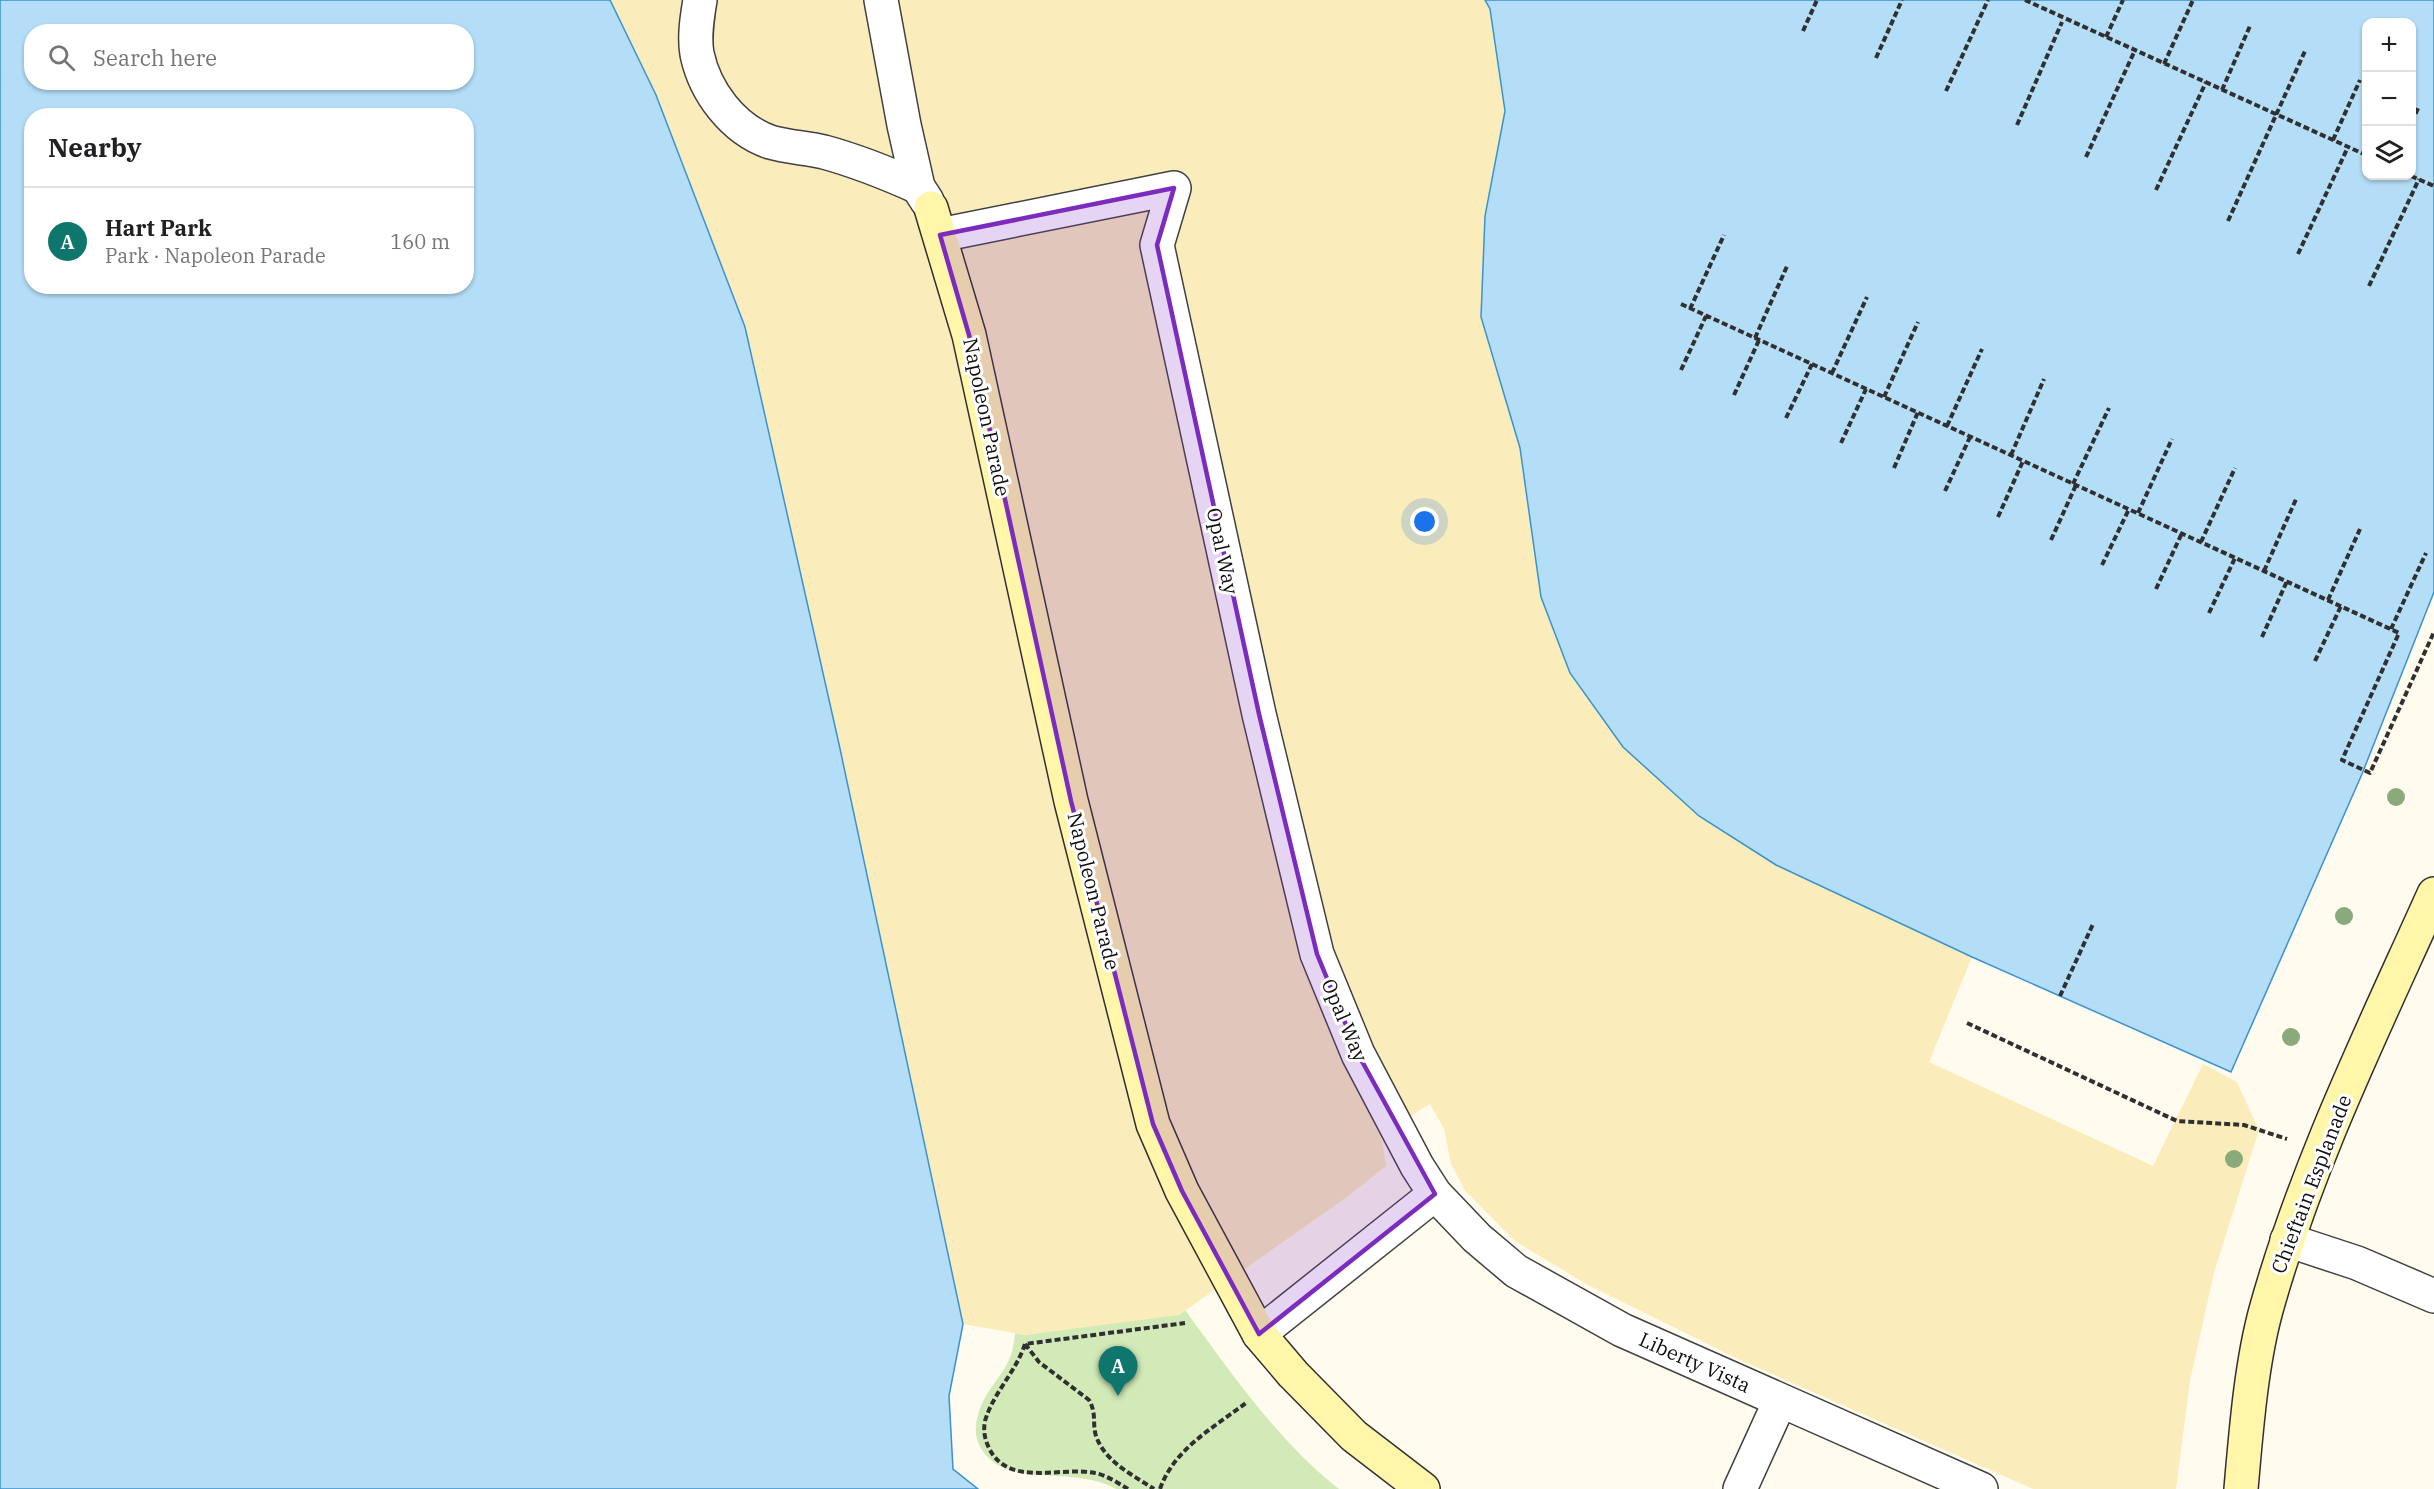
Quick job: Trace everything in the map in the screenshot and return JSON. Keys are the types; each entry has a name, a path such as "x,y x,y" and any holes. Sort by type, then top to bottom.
{"street":[{"path":"700,0 696,22 697,54 708,85 726,113 750,132 771,142 822,152 871,166 930,210"},
{"path":"882,0 898,99 930,210"},
{"name":"Opal Way","path":"930,210 1174,188 1157,245 1262,726 1317,954 1358,1054 1400,1133"},
{"name":"Napoleon Parade","path":"930,210 969,335 1071,801 1154,1124 1182,1191 1259,1334 1293,1374 1354,1436 1423,1489"},
{"name":"Chieftain Esplanade","path":"2241,1489 2249,1405 2265,1312 2288,1240 2301,1200 2344,1096 2434,894"},
{"name":"Liberty Vista","path":"1400,1133 1417,1166 1436,1194 1477,1238 1516,1271 1622,1330 1981,1489"},
{"path":"1259,1334 1436,1194"},
{"path":"2288,1240 2357,1263 2434,1296"},
{"path":"1740,1489 1780,1401"}],"path":[{"path":"1803,31 1817,0"},
{"path":"1876,58 1902,0"},
{"path":"1946,92 1988,0"},
{"path":"2025,0 2036,2 2164,64 2362,153"},
{"path":"2106,37 2123,0"},
{"path":"2164,64 2193,0"},
{"path":"2017,125 2062,22"},
{"path":"2222,90 2250,26"},
{"path":"2086,158 2135,50"},
{"path":"2228,221 2305,51"},
{"path":"2333,140 2360,80"},
{"path":"2156,190 2206,82"},
{"path":"2416,113 2419,106"},
{"path":"2298,254 2348,147"},
{"path":"2416,178 2434,186"},
{"path":"2369,286 2419,179"},
{"path":"1690,309 1724,235"},
{"path":"1734,395 1788,264"},
{"path":"1832,373 1867,297"},
{"path":"1681,304 2399,633 2342,760 2370,773 2434,632"},
{"path":"1681,370 1706,315"},
{"path":"1884,397 1918,322"},
{"path":"1947,426 1982,349"},
{"path":"1786,418 1812,364"},
{"path":"2011,455 2044,379"},
{"path":"1841,443 1866,389"},
{"path":"2050,540 2109,408"},
{"path":"1894,468 1918,412"},
{"path":"1945,492 1970,437"},
{"path":"2138,513 2172,438"},
{"path":"1998,517 2023,461"},
{"path":"2202,542 2235,468"},
{"path":"2264,571 2297,497"},
{"path":"2102,565 2129,509"},
{"path":"2328,600 2360,529"},
{"path":"2156,589 2182,533"},
{"path":"2391,629 2426,552"},
{"path":"2209,613 2235,558"},
{"path":"2262,637 2287,581"},
{"path":"2315,661 2341,606"},
{"path":"2060,996 2093,924"},
{"path":"1967,1023 2177,1120 2244,1125 2288,1139 2321,1154"},
{"path":"1024,1344 1185,1323"},
{"path":"1024,1344 1020,1359 989,1411 985,1424 984,1434 994,1457 1004,1465 1030,1473 1096,1473 1128,1489"},
{"path":"1024,1344 1038,1362 1089,1400 1094,1408 1095,1434 1102,1450 1111,1460 1154,1489"},
{"path":"1161,1489 1174,1461 1185,1449 1246,1403"}],"highlighted area":[{"path":"1174,188 1157,245 1259,714 1317,954 1358,1054 1435,1194 1259,1334 1182,1191 1153,1124 1071,801 969,335 940,235"}],"green space":[{"path":"1185,1310 1275,1428 1339,1489 1116,1489 1081,1478 1024,1473 1008,1469 993,1462 982,1450 976,1433 978,1415 984,1399 1009,1360 1015,1333 1025,1335"}],"sand":[{"path":"610,0 1485,0 1490,9 1505,111 1485,216 1481,317 1520,448 1541,597 1570,673 1623,747 1699,816 1776,865 1972,957 1929,1062 2153,1166 2203,1064 2237,1082 2259,1130 2214,1273 2190,1381 2176,1489 2033,1489 1740,1360 1586,1284 1515,1241 1465,1191 1451,1164 1444,1129 1430,1104 1381,1134 1386,1166 1347,1197 1179,1315 1025,1335 963,1324 839,744 745,327 656,95"}],"water":[{"path":"0,0 610,0 656,95 745,327 839,744 963,1324 949,1396 953,1469 978,1489 0,1489"},
{"path":"1485,0 2434,0 2434,592 2362,774 2231,1072 1972,957 1776,865 1699,816 1623,747 1570,673 1541,597 1520,448 1481,317 1485,216 1505,111 1490,9"}],"place":[{"name":"Hart Park","path":"1118,1396"}]}
